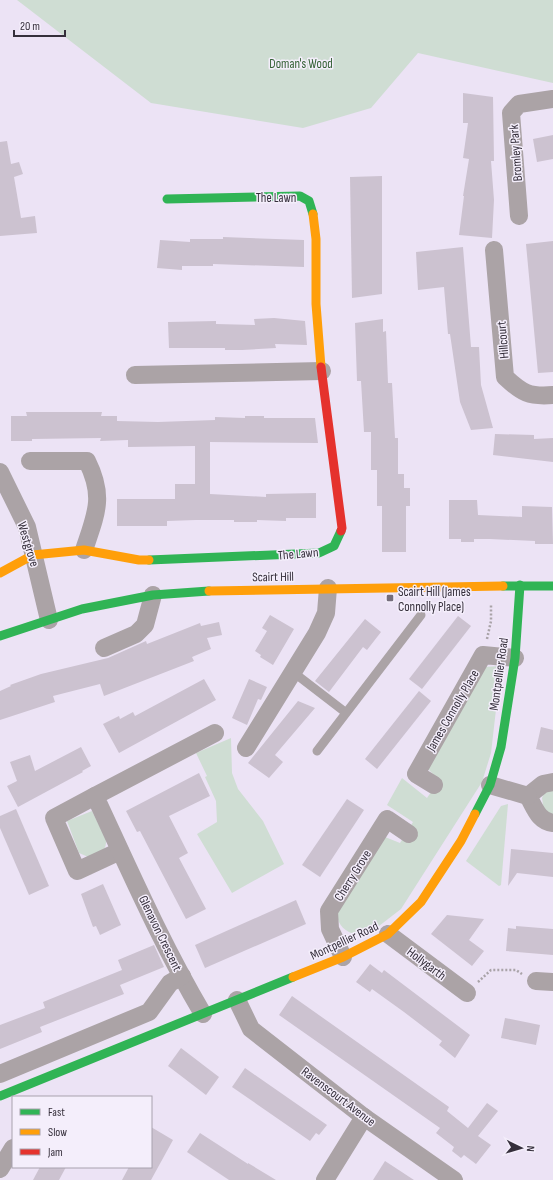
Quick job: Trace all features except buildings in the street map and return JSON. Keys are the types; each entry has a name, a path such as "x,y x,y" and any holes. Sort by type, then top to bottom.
{"street":[{"name":"Bromley Park","path":"520,216 511,113 519,104 553,99"},
{"name":"The Lawn","path":"33,555 84,550 139,560 319,553 334,546 342,528 322,371 316,302 315,216 310,201 300,196 167,199"},
{"name":"Hillcourt","path":"494,250 505,377 521,392 541,396 553,395"},
{"path":"135,375 322,371"},
{"path":"30,461 87,461 94,475 99,498 95,518 84,550"},
{"name":"Westgrove","path":"0,472 26,527 49,620"},
{"path":"0,573 33,555"},
{"name":"Montpellier Road","path":"8,1096 343,957 388,934 421,902 461,841 490,785 501,747 515,658 520,586"},
{"name":"Scairt Hill","path":"0,636 82,609 153,595 200,591 328,588 553,586"},
{"path":"246,748 293,672 326,613 328,588"},
{"path":"104,648 136,634 145,625 153,595"},
{"name":"James Connolly Place","path":"434,785 416,774 483,655 515,658"},
{"path":"120,851 77,871 54,818 215,733"},
{"path":"528,796 543,784 553,782"},
{"path":"490,785 528,796 539,817 545,822 553,823"},
{"name":"Glenavon Crescent","path":"95,796 120,851 182,976 204,1014"},
{"name":"Cherry Grove","path":"343,957 330,929 329,911 387,819 409,834"},
{"name":"Hollygarth","path":"388,934 466,992"},
{"path":"0,1074 149,1012 170,983 182,976"},
{"name":"Ravenscourt Avenue","path":"237,1000 251,1029 364,1116 454,1180"},
{"path":"325,1180 364,1116"},
{"path":"0,1169 12,1150"}],"lane":[{"path":"317,751 345,712 421,615"},
{"path":"293,672 345,712"}],"path":[{"path":"483,655 491,621 492,586"},
{"path":"466,992 492,970 516,970 545,982"}],"green space":[{"name":"Doman's Wood","path":"17,0 553,0 553,83 418,53 371,108 303,128 151,103"},
{"path":"501,666 491,753 482,782 401,909 379,926 356,935 349,932 343,928 339,922 337,914 385,837 400,843 413,822 387,805 402,778 427,798 439,780 427,768 483,667"},
{"path":"231,738 232,773 238,789 263,821 284,864 232,893 197,834 217,822 216,801 205,777 207,776 196,753"},
{"path":"553,789 553,816 544,812 542,798 545,791"},
{"path":"508,804 501,885 499,886 466,861 501,806"},
{"path":"92,811 106,839 106,846 101,853 93,859 79,853 67,821"}],"traffic: fast":[{"path":"167,199 300,196 309,201 313,214"},
{"path":"149,560 319,553 334,546 341,531"},
{"path":"475,814 490,785 501,747 515,658 520,585"},
{"path":"503,586 553,586"},
{"path":"0,636 82,609 153,595 209,591"},
{"path":"0,1096 293,977"}],"traffic: slow":[{"path":"313,214 316,239 316,304 321,367"},
{"path":"0,573 33,555 84,550 139,560 149,560"},
{"path":"209,591 503,586"},
{"path":"293,977 343,957 388,934 421,902 461,841 475,814"}],"traffic: jam":[{"path":"321,367 342,528 341,531"}],"place":[{"name":"Scairt Hill (James Connolly Place)","path":"390,598"}]}
